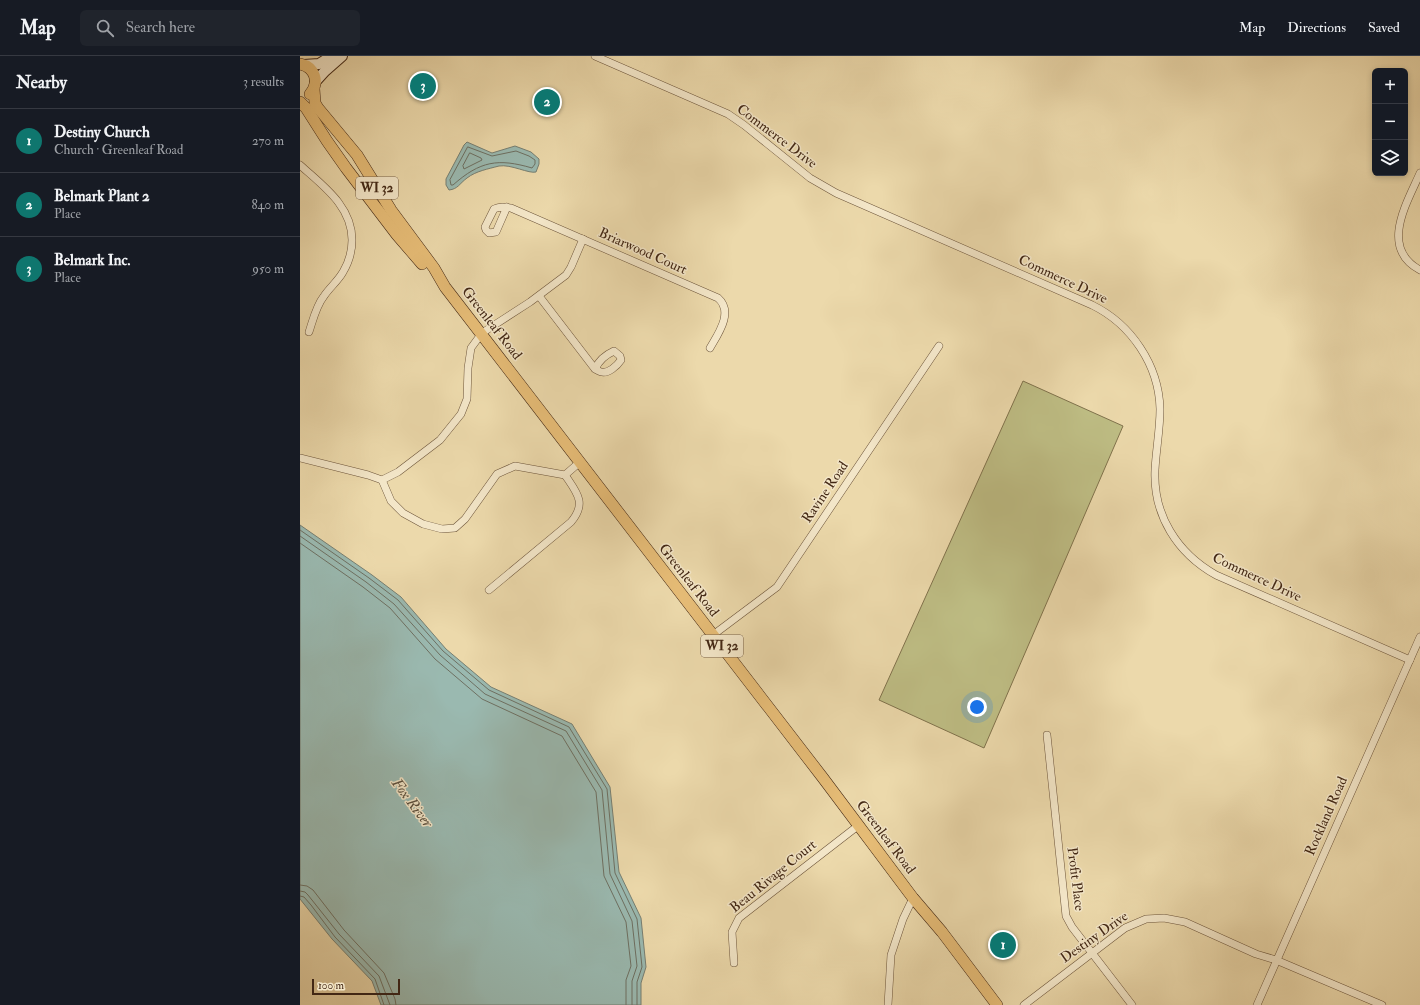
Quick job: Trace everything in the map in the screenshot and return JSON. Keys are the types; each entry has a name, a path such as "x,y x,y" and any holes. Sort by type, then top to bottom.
{"main road":[{"path":"302,64 319,64 332,56"},
{"path":"300,99 309,95 314,86 342,56"},
{"name":"WI 32","path":"302,64 313,72 314,86"},
{"name":"Greenleaf Road","path":"314,86 315,103 318,108 357,155 396,217 434,268 446,287 859,825 913,898 942,932 997,1005"},
{"name":"Greenleaf Road","path":"300,102 306,108 339,159 397,235 423,265 446,287"}],"street":[{"name":"Commerce Drive","path":"595,56 728,114 810,178 836,193 1092,305 1109,315 1125,328 1134,338 1144,354 1153,374 1160,408 1155,470 1156,494 1160,510 1166,524 1184,552 1216,575 1410,660"},
{"path":"300,165 333,195 345,210 352,237 351,252 343,272 325,294 318,306 309,332"},
{"path":"1420,173 1402,216 1398,230 1398,238 1402,252 1411,264 1420,270"},
{"name":"Briarwood Court","path":"506,207 583,239 720,300 725,307 725,316 710,348"},
{"path":"300,458 382,480 398,472 440,440 461,414 467,400 470,348 482,333 538,296 566,275 583,239"},
{"path":"538,296 595,369"},
{"name":"Ravine Road","path":"713,635 777,586 939,346"},
{"path":"565,476 580,462"},
{"path":"382,480 391,501 403,513 423,524 442,529 456,528 465,519 497,474 515,466 565,476 577,493 580,506 578,514 571,522 489,590"},
{"name":"Rockland Road","path":"1257,1005 1420,637"},
{"name":"Profit Place","path":"1047,735 1066,916 1072,927 1132,1005"},
{"name":"Beau Rivage Court","path":"734,962 732,932 739,918 859,825"},
{"path":"888,1005 892,955 903,919 913,898"},
{"name":"Destiny Drive","path":"1024,1005 1092,952 1132,924 1146,919 1164,918 1185,922 1256,954 1276,960 1382,1005"}],"shaded area":[{"path":"1023,381 1123,426 984,748 879,700"}],"water":[{"path":"467,142 492,153 515,146 531,152 539,159 539,164 536,172 529,172 504,166 486,169 464,180 457,187 449,190 446,185 446,179"},
{"name":"Fox River","path":"300,525 401,597 446,649 491,687 572,724 610,787 619,872 641,918 646,967 641,983 641,1005 381,1005 372,981 332,939 300,899"}],"place":[{"name":"Belmark Inc.","path":"423,86"},
{"name":"Belmark Plant 2","path":"547,102"},
{"name":"Destiny Church","path":"1003,945"}]}
